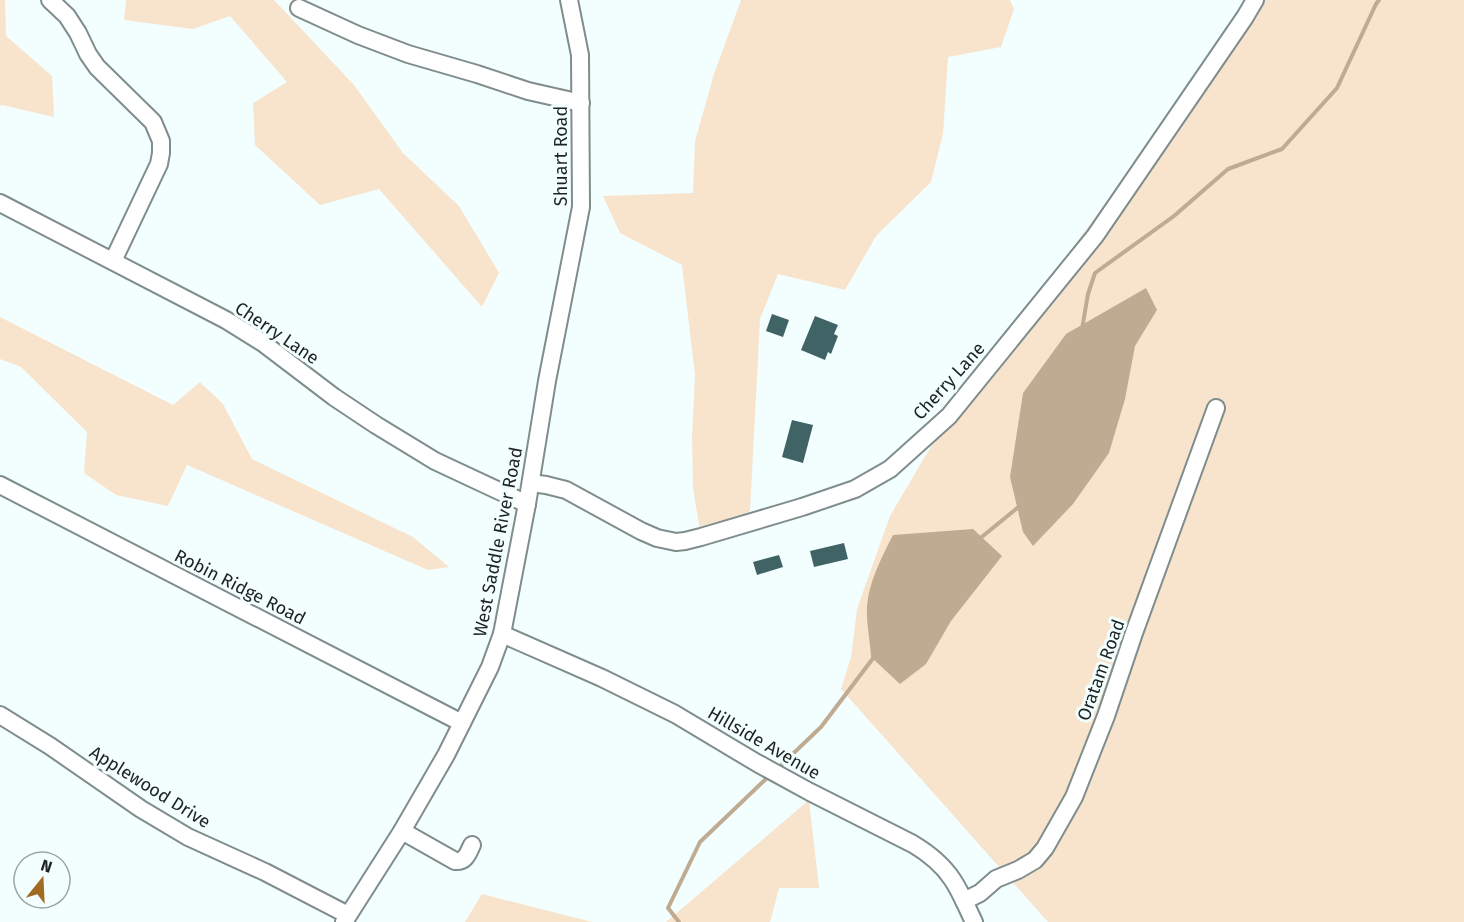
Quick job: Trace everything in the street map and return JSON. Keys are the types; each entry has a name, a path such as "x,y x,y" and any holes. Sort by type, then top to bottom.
{"street":[{"path":"50,0 67,16 97,67 153,122 161,141 159,164 113,261"},
{"name":"Shuart Road","path":"547,381 582,207 580,55 569,0"},
{"name":"Cherry Lane","path":"531,483 566,490 641,531 657,538 676,542 701,537 855,489 890,469 949,416 1095,236 1255,0"},
{"path":"299,8 358,35 408,54 528,91 581,103"},
{"name":"Cherry Lane","path":"0,203 226,320 263,343 334,397 376,425 435,461 527,504"},
{"name":"West Saddle River Road","path":"346,919 402,831 446,755 490,667 502,634 510,598 547,381"},
{"name":"Oratam Road","path":"964,901 980,893 996,879 1035,860 1045,848 1074,797 1106,716 1216,408"},
{"name":"Robin Ridge Road","path":"0,485 462,723"},
{"name":"Hillside Avenue","path":"502,634 602,678 675,714 781,777 913,844 928,854 953,879 974,922"},
{"name":"Applewood Drive","path":"0,715 50,746 141,809 188,837 265,872 346,919"},
{"path":"402,831 455,861 465,858 472,845"}],"shaded area":[{"path":"0,0 5,0 6,36 52,76 54,117 0,106"},
{"path":"126,0 274,0 354,85 403,153 459,206 499,273 482,307 379,189 320,205 255,145 253,103 287,82 230,16 193,29 124,20"},
{"path":"741,0 1010,0 1014,9 1001,47 948,57 943,134 931,182 876,236 845,290 778,274 760,319 750,511 701,537 693,488 692,436 695,375 682,265 620,233 603,196 693,193 695,141 714,74"},
{"path":"1251,0 1464,0 1464,922 1048,922 841,689 851,657 857,609 890,516 949,416 1252,4"},
{"path":"1146,288 1157,310 1135,346 1125,399 1109,453 1073,504 1033,546 1023,532 1010,477 1023,393 1066,334"},
{"path":"0,317 173,405 200,382 223,404 252,459 413,537 449,567 428,570 187,465 168,506 116,495 84,473 87,432 21,367 0,359"},
{"path":"973,529 1002,556 951,621 926,664 900,684 871,657 867,606 870,587 880,561 893,535"},
{"path":"809,800 819,888 779,888 770,922 666,922"},
{"path":"482,894 592,922 465,922"}],"building":[{"path":"772,314 789,320 783,337 766,331"},
{"path":"815,316 838,325 834,334 838,336 831,354 828,352 825,360 801,350"},
{"path":"792,420 813,425 803,463 782,457"},
{"path":"844,543 848,559 814,567 810,551"},
{"path":"779,555 783,567 757,575 753,562"}],"waterway":[{"path":"1082,329 1088,294 1095,273 1174,216 1228,169 1282,149 1337,88 1379,0"},
{"path":"978,540 1021,505"},
{"path":"777,769 821,727 874,657"},
{"path":"679,922 668,908 700,842 769,776"}]}
